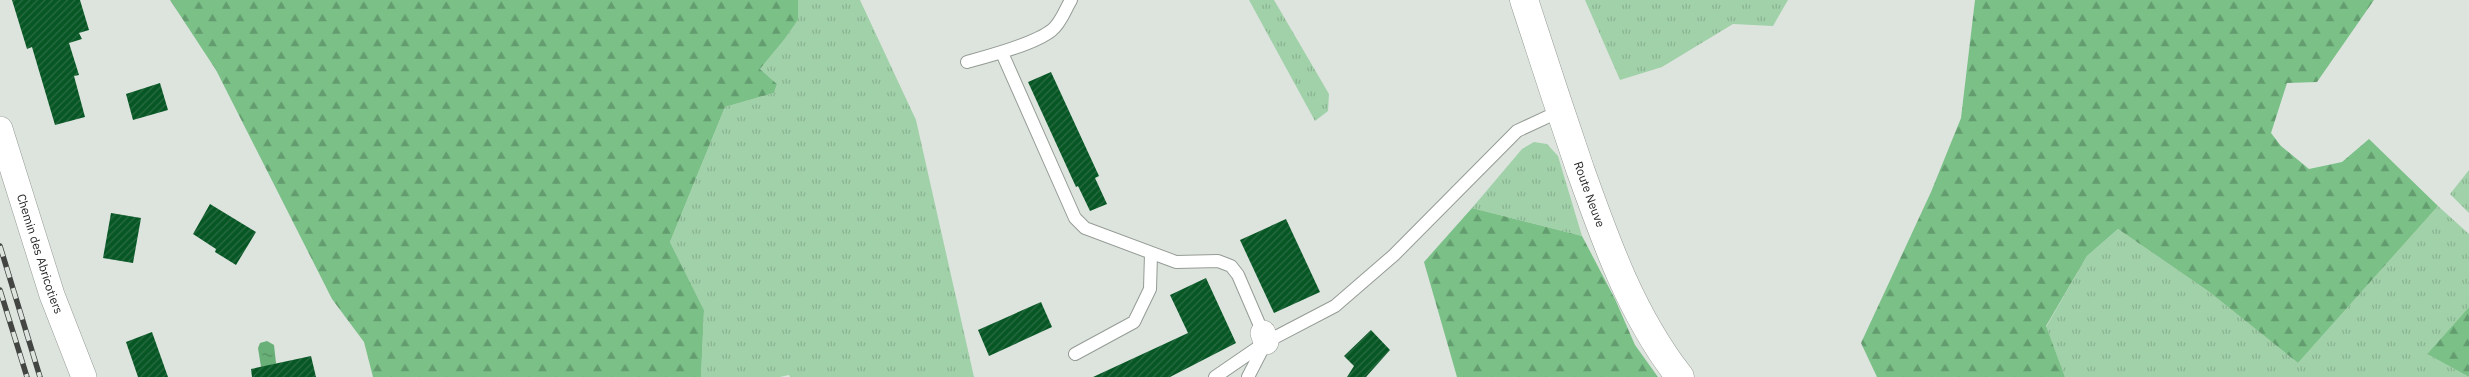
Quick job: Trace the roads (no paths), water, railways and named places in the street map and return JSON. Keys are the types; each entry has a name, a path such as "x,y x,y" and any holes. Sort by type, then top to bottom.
{"street":[{"name":"Route Neuve","path":"1524,0 1560,111 1617,266 1636,307 1659,348 1680,377"},
{"name":"Chemin des Abricotiers","path":"0,129 52,295 84,377"}],"lane":[{"path":"967,62 1002,53 1051,31 1071,0"},
{"path":"1002,53 1075,218 1085,228 1176,262 1218,261 1231,266 1238,275 1265,337 1248,377"},
{"path":"1216,377 1265,337 1335,306 1394,255 1517,131 1560,111"},
{"path":"1075,354 1134,322 1150,289 1152,254"}],"water":[{"path":"267,341 274,345 276,363 273,369 258,372 261,367 258,348 260,343"}],"railway":[{"path":"0,246 40,377"},
{"path":"0,290 27,377"}]}
